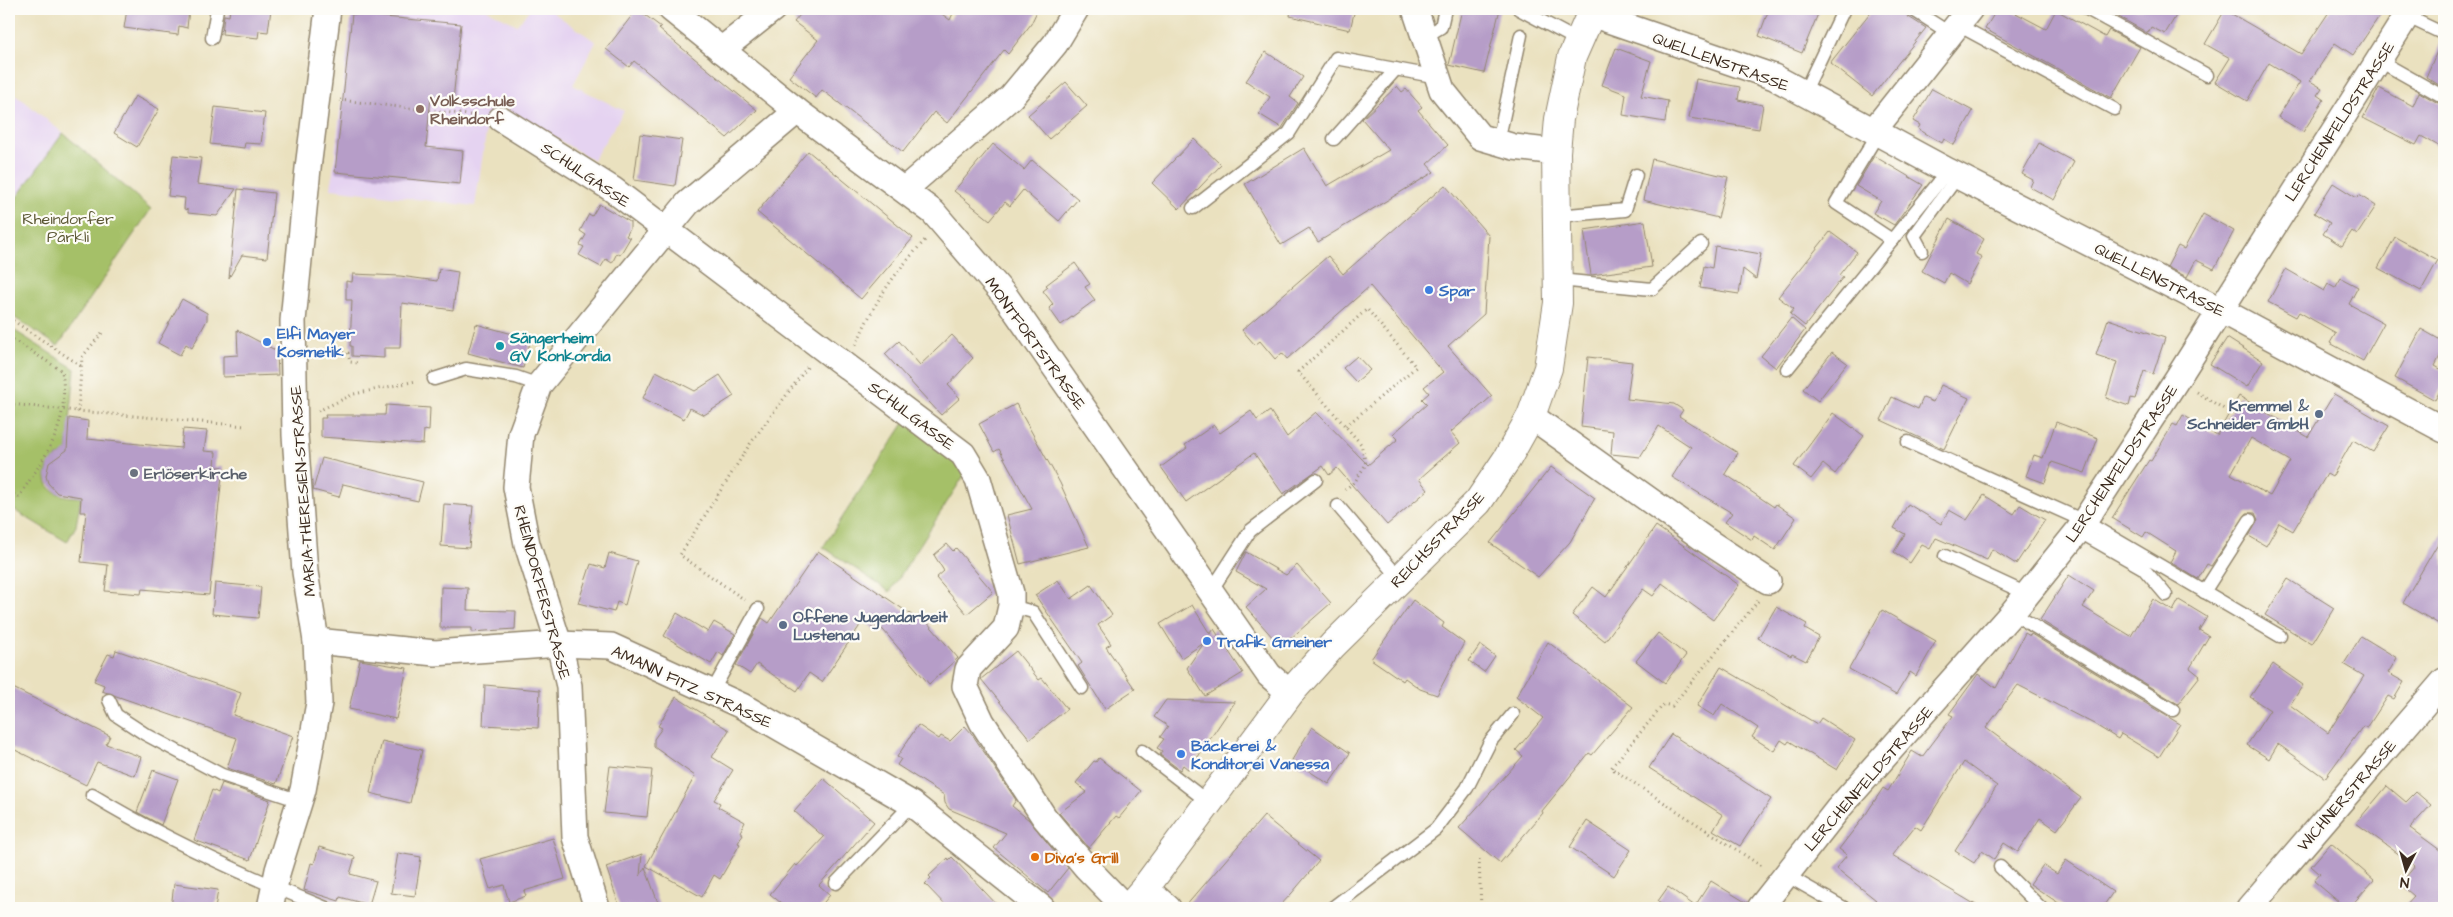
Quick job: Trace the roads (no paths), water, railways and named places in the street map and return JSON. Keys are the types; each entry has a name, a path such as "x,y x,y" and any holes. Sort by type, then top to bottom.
{"main road":[{"name":"REICHSSTRASSE","path":"1133,902 1290,693 1333,644 1478,502 1507,458 1531,416 1548,368 1559,280 1556,152 1560,110 1572,57 1592,11"}],"street":[{"name":"MARIA-THERESIEN-STRASSE","path":"272,898 300,801 319,703 316,641 305,572 295,435 292,321 328,9"},
{"name":"MONTFORTSTRASSE","path":"671,9 797,110 905,189 933,212 1006,297 1269,676 1290,693"},
{"path":"722,50 773,9"},
{"path":"905,189 1012,97 1056,44 1076,9"},
{"path":"1414,9 1442,90 1480,136 1538,151 1556,152"},
{"name":"QUELLENSTRASSE","path":"1592,11 1774,77 1877,131 1953,174 2220,310 2444,430"},
{"name":"LERCHENFELDSTRASSE","path":"1760,908 1838,808 2020,603 2081,526 2177,379 2408,12"},
{"path":"1877,131 1960,23"},
{"name":"RHEINDORFERSTRASSE","path":"597,908 575,838 568,686 559,644 527,544 516,487 521,434 539,385 688,203 797,110"},
{"name":"SCHULGASSE","path":"501,119 612,189 963,454 978,479 1011,593 1011,606 1006,628 968,669 965,686 982,722 1044,816 1086,867 1133,902 1168,908"},
{"path":"1531,416 1704,539 1768,581"},
{"name":"AMANN FITZ STRASSE","path":"316,641 435,653 559,644 611,646 742,706 912,804 1042,908"},
{"name":"WICHNERSTRASSE","path":"2249,908 2444,681"}],"lane":[{"path":"212,38 217,9"},
{"path":"1424,37 1441,27 1445,9"},
{"path":"1519,9 1579,41"},
{"path":"1804,93 1844,9"},
{"path":"1912,9 1960,23 2114,109"},
{"path":"2087,9 2207,75"},
{"path":"2408,12 2444,34"},
{"path":"1498,142 1521,35"},
{"path":"1193,208 1289,133 1336,58 1438,77"},
{"path":"2378,60 2442,96"},
{"path":"1334,140 1396,69"},
{"path":"1877,131 1836,203 1892,240"},
{"path":"1787,369 1892,240 1953,174"},
{"path":"1922,250 1914,236 1953,174"},
{"path":"1558,216 1625,210 1636,175"},
{"path":"1559,280 1652,289 1701,244"},
{"path":"434,380 466,369 516,377 539,385"},
{"path":"1908,442 2081,526 2204,592 2280,636"},
{"path":"1211,591 1250,531 1316,480"},
{"path":"1338,506 1400,579"},
{"path":"2204,592 2250,520"},
{"path":"2081,526 2143,568 2166,595"},
{"path":"1944,556 2020,603 2173,710"},
{"path":"1011,606 1033,612 1082,688"},
{"path":"712,692 758,609"},
{"path":"109,700 116,715 145,734 222,775 300,801"},
{"path":"1332,908 1436,829 1467,788 1490,742 1513,714"},
{"path":"1142,751 1208,802"},
{"path":"92,795 272,898 326,908"},
{"path":"836,883 912,804"},
{"path":"2000,867 2041,908"},
{"path":"1784,877 1844,908"}],"place":[{"name":"Volksschule Rheindorf","path":"420,109"},
{"name":"Spar","path":"1429,290"},
{"name":"Elfi Mayer Kosmetik","path":"267,342"},
{"name":"Sängerheim GV Konkordia","path":"500,346"},
{"name":"Kremmel & Schneider GmbH","path":"2319,414"},
{"name":"Erlöserkirche","path":"134,473"},
{"name":"Offene Jugendarbeit Lustenau","path":"783,625"},
{"name":"Trafik Gmeiner","path":"1207,641"},
{"name":"Bäckerei & Konditorei Vanessa","path":"1181,754"},
{"name":"Diva's Grill","path":"1035,857"}],"park label":[{"name":"Rheindorfer Pärkli","path":"68,227"}]}
